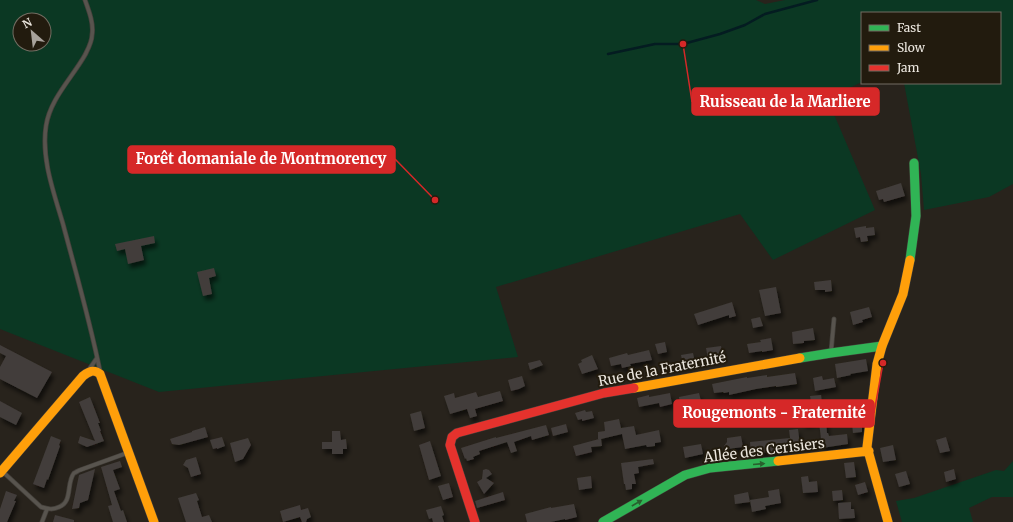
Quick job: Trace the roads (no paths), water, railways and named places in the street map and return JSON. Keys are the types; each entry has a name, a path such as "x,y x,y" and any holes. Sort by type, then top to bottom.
{"street":[{"path":"888,522 867,447 877,364 882,346 903,294 911,258 916,216 914,163"},
{"name":"Rue de la Fraternité","path":"475,522 450,445 452,437 456,434 604,393 831,353 882,346"},
{"path":"1,472 87,373 94,370 100,374 154,522"},
{"name":"Allée des Cerisiers","path":"603,522 685,475 710,468 868,451"}],"lane":[{"path":"85,0 91,22 93,34 92,41 80,64 55,100 49,112 44,142 49,174 93,339 100,374"},
{"path":"831,353 834,319"},
{"path":"87,373 97,358"},
{"path":"1,472 41,507 54,509 62,506 66,502 74,473 128,452"},
{"path":"42,522 47,509"}],"waterway":[{"path":"608,54 655,44 683,44 720,34 745,25 765,14 817,0"}],"place":[{"name":"Ruisseau de la Marliere","path":"683,44"},
{"name":"Forêt domaniale de Montmorency","path":"435,200"},
{"name":"Rougemonts - Fraternité","path":"883,363"}]}
